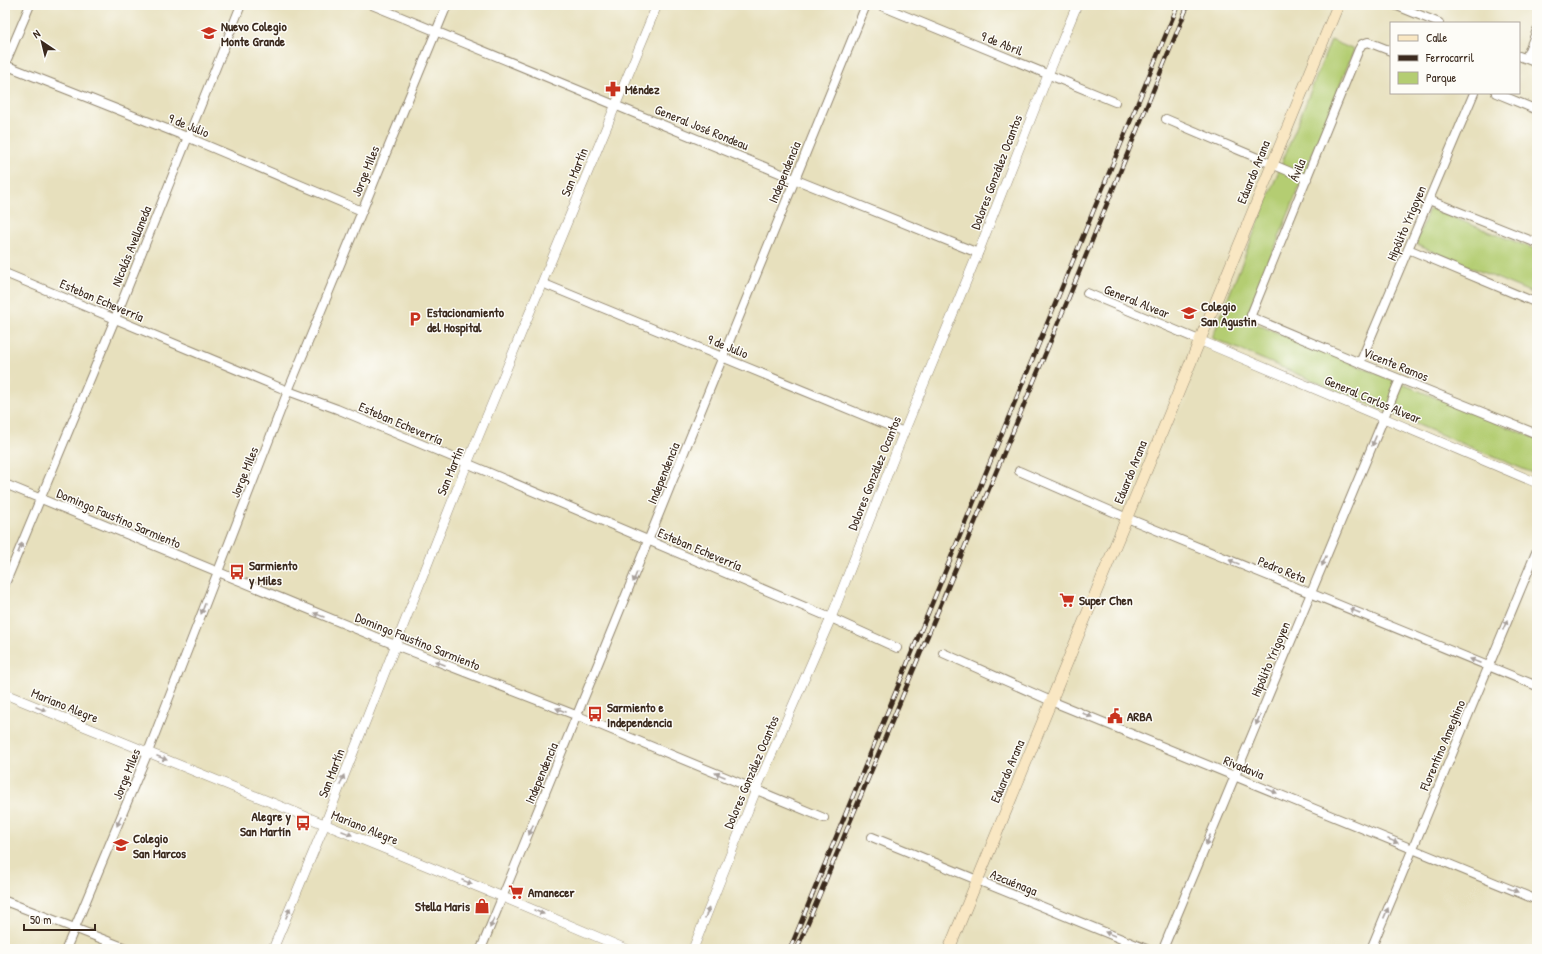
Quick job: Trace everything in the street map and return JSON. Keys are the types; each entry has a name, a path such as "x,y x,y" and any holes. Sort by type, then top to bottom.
{"main road":[{"name":"Eduardo Arana","path":"949,949 1271,164 1338,5"}],"street":[{"path":"5,64 30,5"},
{"name":"Nicolás Avellaneda","path":"5,584 115,319 241,5"},
{"name":"General José Rondeau","path":"372,5 794,179 978,253"},
{"name":"Jorge Miles","path":"66,949 148,752 288,391 447,5"},
{"name":"San Martín","path":"273,949 325,824 394,645 467,464 657,5"},
{"name":"Independencia","path":"481,949 578,716 794,179 866,5"},
{"name":"9 de Abril","path":"879,5 1115,102"},
{"name":"Dolores González Ocantos","path":"693,949 756,790 831,618 904,432 978,253 1077,5"},
{"path":"1395,5 1437,22"},
{"path":"1537,30 1522,57 1537,63"},
{"name":"Ávila","path":"1252,311 1359,49 1362,44 1368,42 1390,51"},
{"name":"9 de Julio","path":"5,64 187,137 362,211"},
{"name":"Hipólito Yrigoyen","path":"1360,363 1474,94"},
{"path":"1498,94 1537,110"},
{"path":"1166,119 1307,179"},
{"path":"1429,200 1537,243"},
{"path":"1408,249 1537,303"},
{"name":"Esteban Echeverría","path":"5,273 288,391 337,409 649,540 897,648"},
{"name":"9 de Julio","path":"542,282 904,432"},
{"name":"General Alvear","path":"1087,293 1199,340"},
{"name":"Vicente Ramos","path":"1252,311 1251,315 1253,318 1537,434"},
{"name":"General Carlos Alvear","path":"1199,340 1537,483"},
{"name":"Hipólito Yrigoyen","path":"1163,949 1400,379"},
{"name":"Pedro Reta","path":"1019,471 1127,518 1537,686"},
{"name":"Domingo Faustino Sarmiento","path":"5,484 217,573 394,645 578,716 824,818"},
{"name":"Florentino Ameghino","path":"1371,949 1537,550"},
{"name":"Rivadavia","path":"943,653 1051,701 1537,900"},
{"name":"Mariano Alegre","path":"5,694 503,897 626,949"},
{"name":"Azcuénaga","path":"872,837 1146,949"},
{"path":"5,901 75,927 128,949"}],"green space":[{"path":"1331,40 1354,50 1246,320 1537,439 1537,475 1212,338"},
{"path":"1431,209 1537,250 1537,295 1417,245 1416,243 1428,211"}],"railway":[{"path":"790,949 1178,5"},
{"path":"797,949 1069,297 1188,5"}],"place":[{"name":"Nuevo Colegio Monte Grande","path":"209,33"},
{"name":"Méndez","path":"613,89"},
{"name":"Colegio San Agustin","path":"1189,313"},
{"name":"Estacionamiento del Hospital","path":"415,319"},
{"name":"Sarmiento y Miles","path":"237,572"},
{"name":"Super Chen","path":"1067,600"},
{"name":"Sarmiento e Independencia","path":"595,714"},
{"name":"ARBA","path":"1115,716"},
{"name":"Alegre y San Martín","path":"303,823"},
{"name":"Colegio San Marcos","path":"121,845"},
{"name":"Amanecer","path":"516,892"},
{"name":"Stella Maris","path":"482,906"}]}
